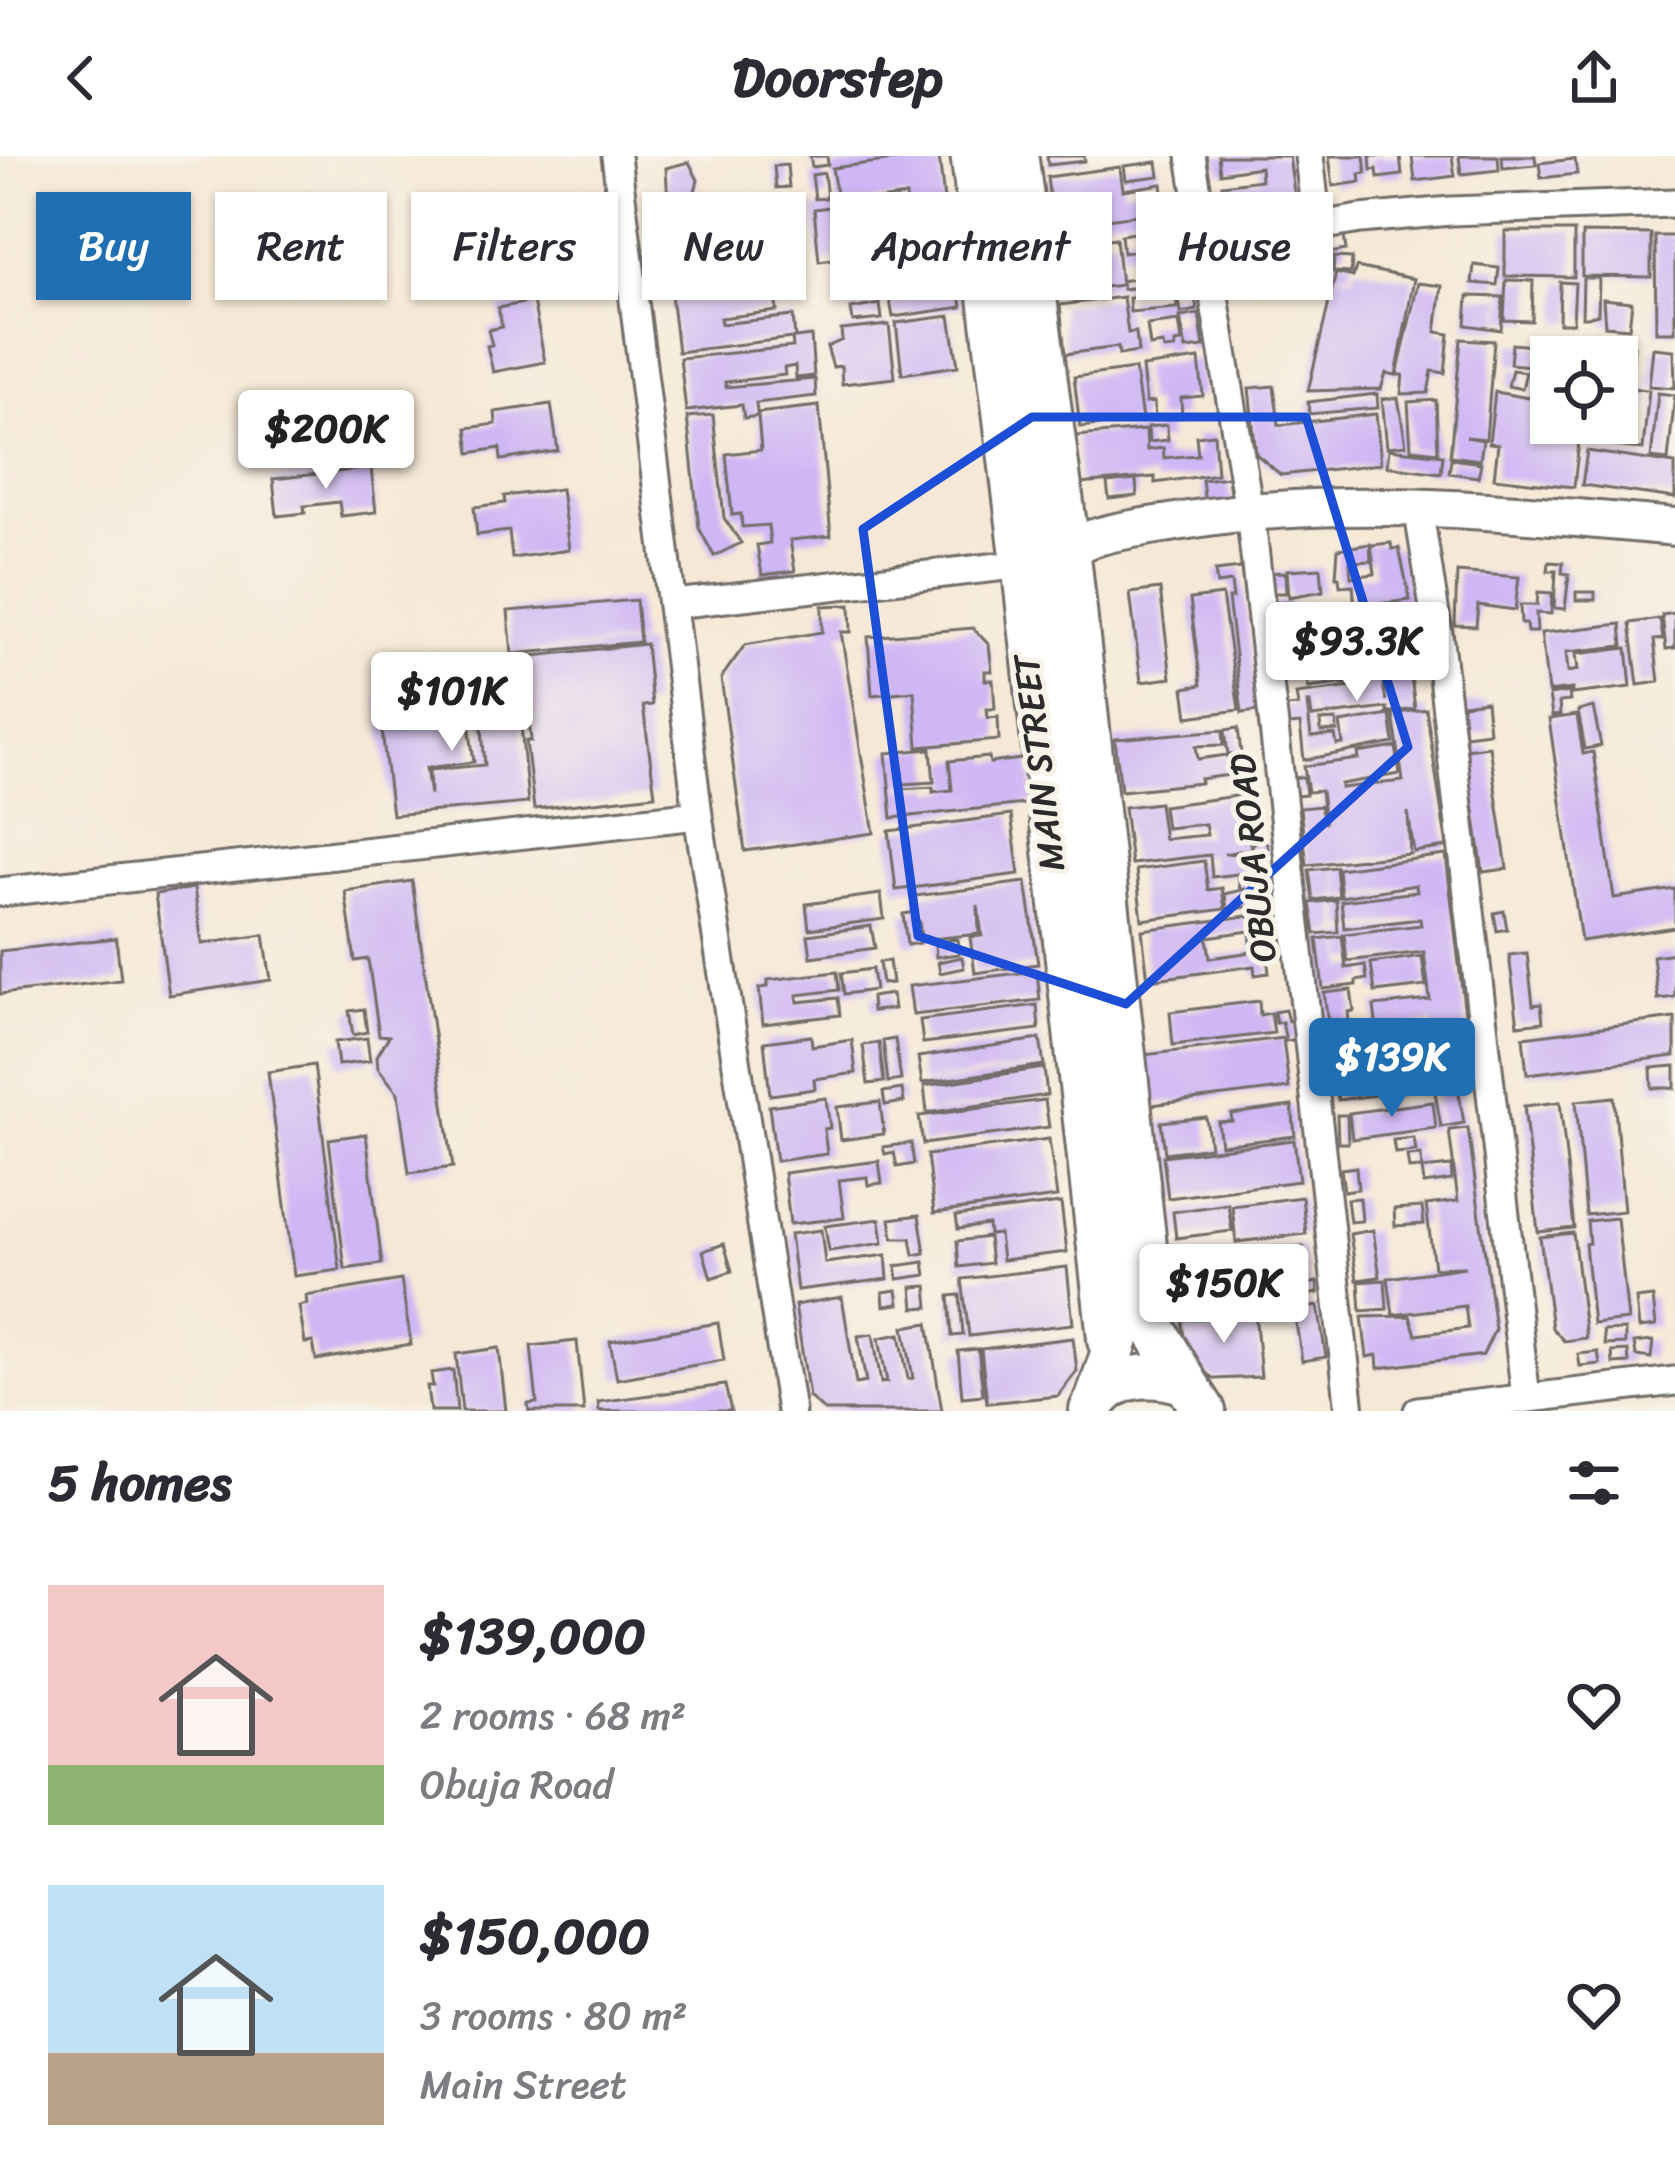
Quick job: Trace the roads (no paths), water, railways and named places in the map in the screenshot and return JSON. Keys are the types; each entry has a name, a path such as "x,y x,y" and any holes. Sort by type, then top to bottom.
{"main road":[{"name":"MAIN STREET","path":"998,156 1053,557 1126,1257 1117,1339 1097,1394"},
{"path":"1053,557 1251,519 1362,504 1675,527"},
{"path":"1251,519 1421,526 1675,552"},
{"name":"MAIN STREET","path":"1126,1257 1163,1346 1195,1397"},
{"name":"MAIN STREET","path":"1097,1394 1145,1374 1195,1397"}],"street":[{"path":"616,156 698,815 791,1411"},
{"name":"MAIN STREET","path":"965,156 1053,557 1163,1346"},
{"name":"MAIN STREET","path":"1024,156 1053,557 1092,1220 1097,1394"},
{"name":"OBUJA ROAD","path":"1190,156 1196,192"},
{"path":"1309,156 1313,192"},
{"path":"1333,224 1451,211 1675,203"},
{"name":"OBUJA ROAD","path":"1213,300 1251,519 1351,1411"},
{"path":"1421,526 1438,633 1526,1397"},
{"path":"674,604 1053,557"},
{"path":"0,892 698,815"},
{"path":"1418,1411 1675,1381"}]}
